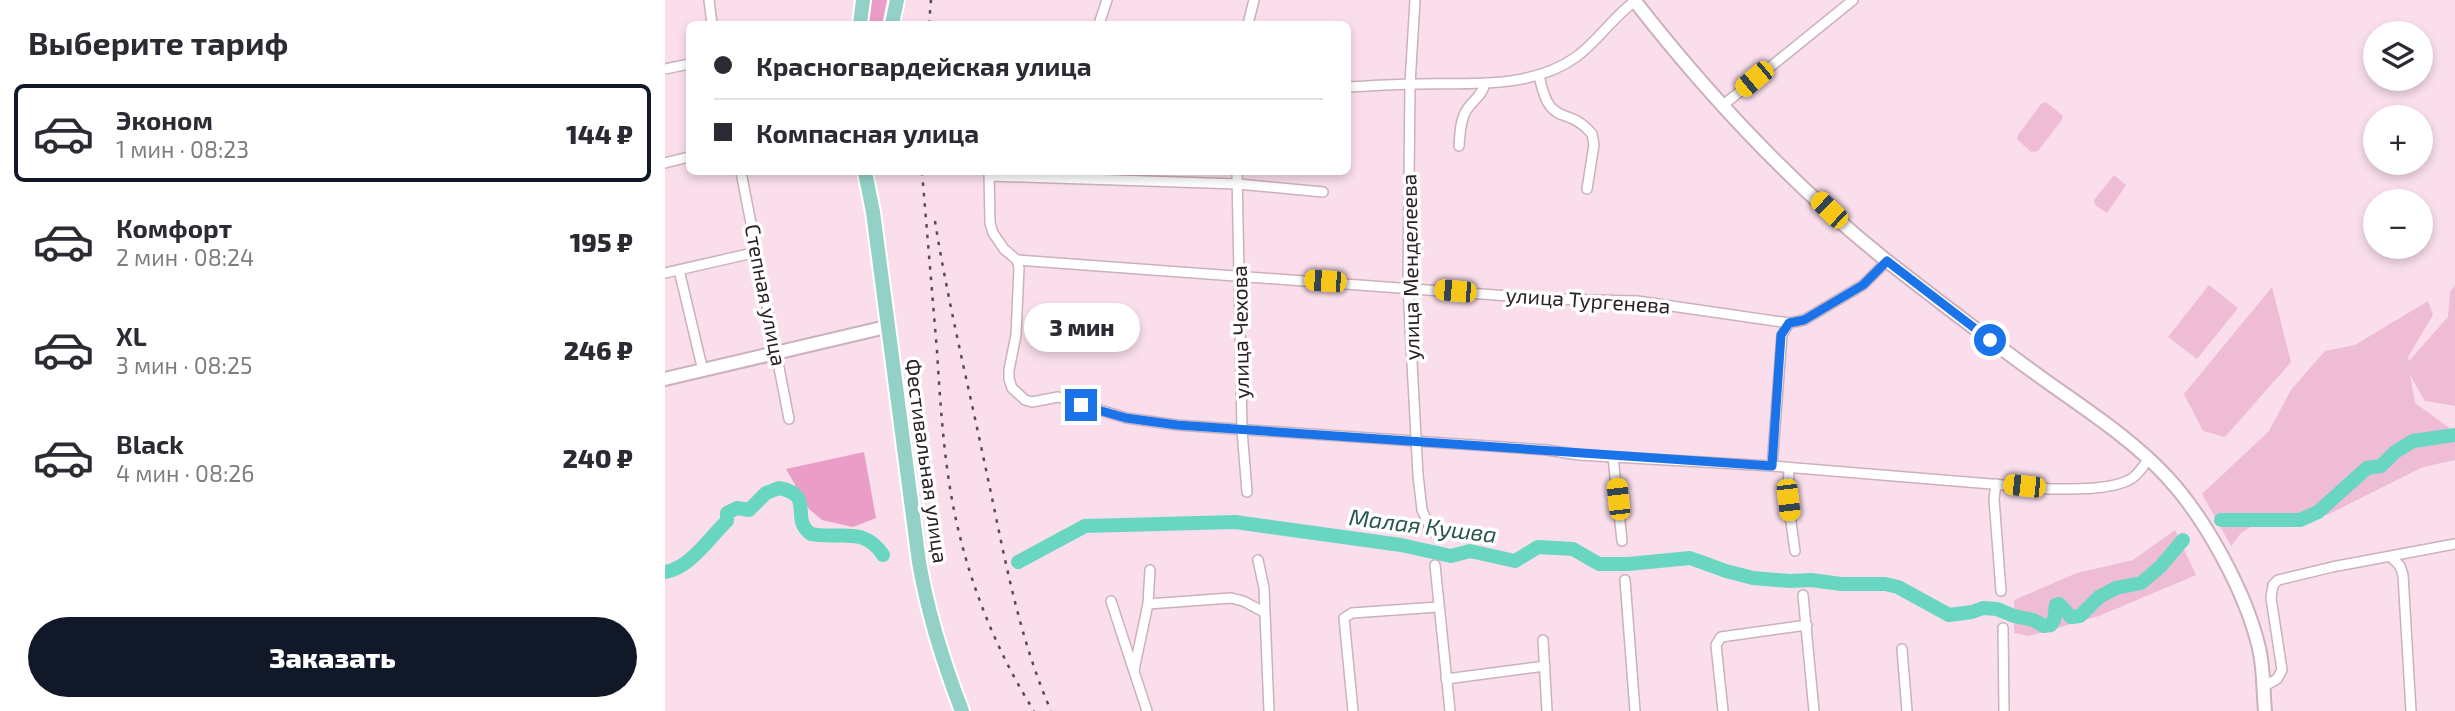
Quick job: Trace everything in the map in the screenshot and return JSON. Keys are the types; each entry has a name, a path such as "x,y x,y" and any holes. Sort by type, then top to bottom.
{"main road":[{"path":"860,21 863,0"},
{"path":"894,21 897,0"},
{"path":"1634,1 1678,57 1722,106 1845,225 1887,261 2104,424 2167,476 2183,495 2217,549 2247,608 2259,649 2265,711"},
{"name":"Фестивальная улица","path":"866,175 873,212 886,327 926,601 941,655 962,711"},
{"name":"Фестивальная улица","path":"873,212 874,175"},
{"path":"665,379 886,327"}],"street":[{"path":"709,0 712,21"},
{"path":"1100,21 1107,0"},
{"path":"1249,21 1254,0"},
{"name":"улица Менделеева","path":"1415,0 1410,84 1408,287 1422,510 1432,532"},
{"path":"1722,106 1853,0"},
{"path":"1351,87 1485,83 1539,75 1576,57 1634,1"},
{"path":"665,69 686,65"},
{"path":"1539,75 1545,100 1555,113 1578,123 1592,134 1594,145 1587,189"},
{"path":"1459,146 1462,117 1482,93 1485,83"},
{"path":"665,163 686,158"},
{"name":"Степная улица","path":"742,175 789,419"},
{"path":"990,175 990,223 993,233 997,242 1017,260 1019,268 1018,314 1009,379 1012,388 1025,400 1032,402 1058,397 1126,418 1177,425 2069,489 2117,484 2132,478 2148,460"},
{"path":"1015,175 1238,184 1323,192"},
{"name":"улица Чехова","path":"1237,175 1242,430 1247,492"},
{"path":"665,273 757,252"},
{"name":"улица Тургенева","path":"1017,260 1549,299 1637,301 1789,323"},
{"path":"1772,466 1781,335 1789,323 1804,320 1863,285 1887,261"},
{"path":"679,270 703,371"},
{"path":"1613,457 1622,541"},
{"path":"1789,468 1788,500 1795,551"},
{"path":"1996,484 1994,499 2001,591"},
{"path":"2263,687 2277,679 2282,670 2272,607 2273,584 2285,578 2455,544"},
{"path":"2391,557 2400,566 2403,575 2411,711"},
{"path":"1258,560 1264,588 1269,711"},
{"path":"1435,565 1450,711"},
{"path":"1134,670 1149,604 1150,570"},
{"path":"1625,580 1635,711"},
{"path":"1803,595 1814,711"},
{"path":"1149,604 1231,598 1264,612"},
{"path":"1111,601 1147,711"},
{"path":"1353,711 1343,618 1352,613 1438,607"},
{"path":"1723,711 1716,645 1721,637 1807,625"},
{"path":"2003,628 2004,711"},
{"path":"1543,640 1547,711"},
{"path":"1902,649 1907,711"},
{"path":"1446,679 1545,666"}],"shaded area":[{"path":"872,0 887,0 883,21 868,21"},
{"path":"2046,102 2063,116 2038,151 2031,152 2017,139 2018,135 2041,104"},
{"path":"2114,175 2126,185 2107,213 2095,205 2094,200"},
{"path":"2209,285 2238,308 2197,359 2168,337"},
{"path":"2455,285 2455,406 2425,401 2410,375 2415,403 2455,432 2455,460 2423,467 2327,515 2275,513 2241,533 2231,546 2202,494 2269,431 2291,390 2325,351 2355,345 2428,301 2433,315 2408,357 2409,361 2448,317 2450,292"},
{"path":"2272,287 2291,362 2225,437 2203,431 2184,394"},
{"path":"864,452 876,518 853,527 822,520 809,509 786,469"},
{"path":"2175,530 2196,575 2099,616 2029,636 2014,633 2014,600 2077,573 2133,560"}],"waterway":[{"name":"Малая Кушва","path":"2221,520 2300,520 2318,512 2367,468 2381,466 2395,452 2413,441 2455,435"},
{"name":"Малая Кушва","path":"665,572 691,559 727,521 727,513 737,508 749,510 766,493 779,488 797,496 802,521 811,534 859,537 867,540 883,555"},
{"name":"Малая Кушва","path":"1018,562 1085,526 1235,522 1401,545 1451,556 1470,551 1515,561 1538,547 1573,549 1599,564 1690,558 1753,578 1885,584 1898,587 1949,615 1983,608 1997,609 2044,626 2051,625 2054,620 2056,605 2059,604 2071,617 2080,616 2099,597 2116,588 2141,583 2160,567 2183,540"}],"railway":[{"path":"929,21 931,0"},
{"path":"922,175 944,441 957,522 982,607 993,634 1034,711"},
{"path":"935,221 952,313 1012,590 1029,651 1051,711"}],"route":[{"path":"1081,405 1126,418 1177,425 1547,450 1579,455 1772,466 1781,335 1789,323 1804,320 1863,285 1887,261 1990,340"}]}
